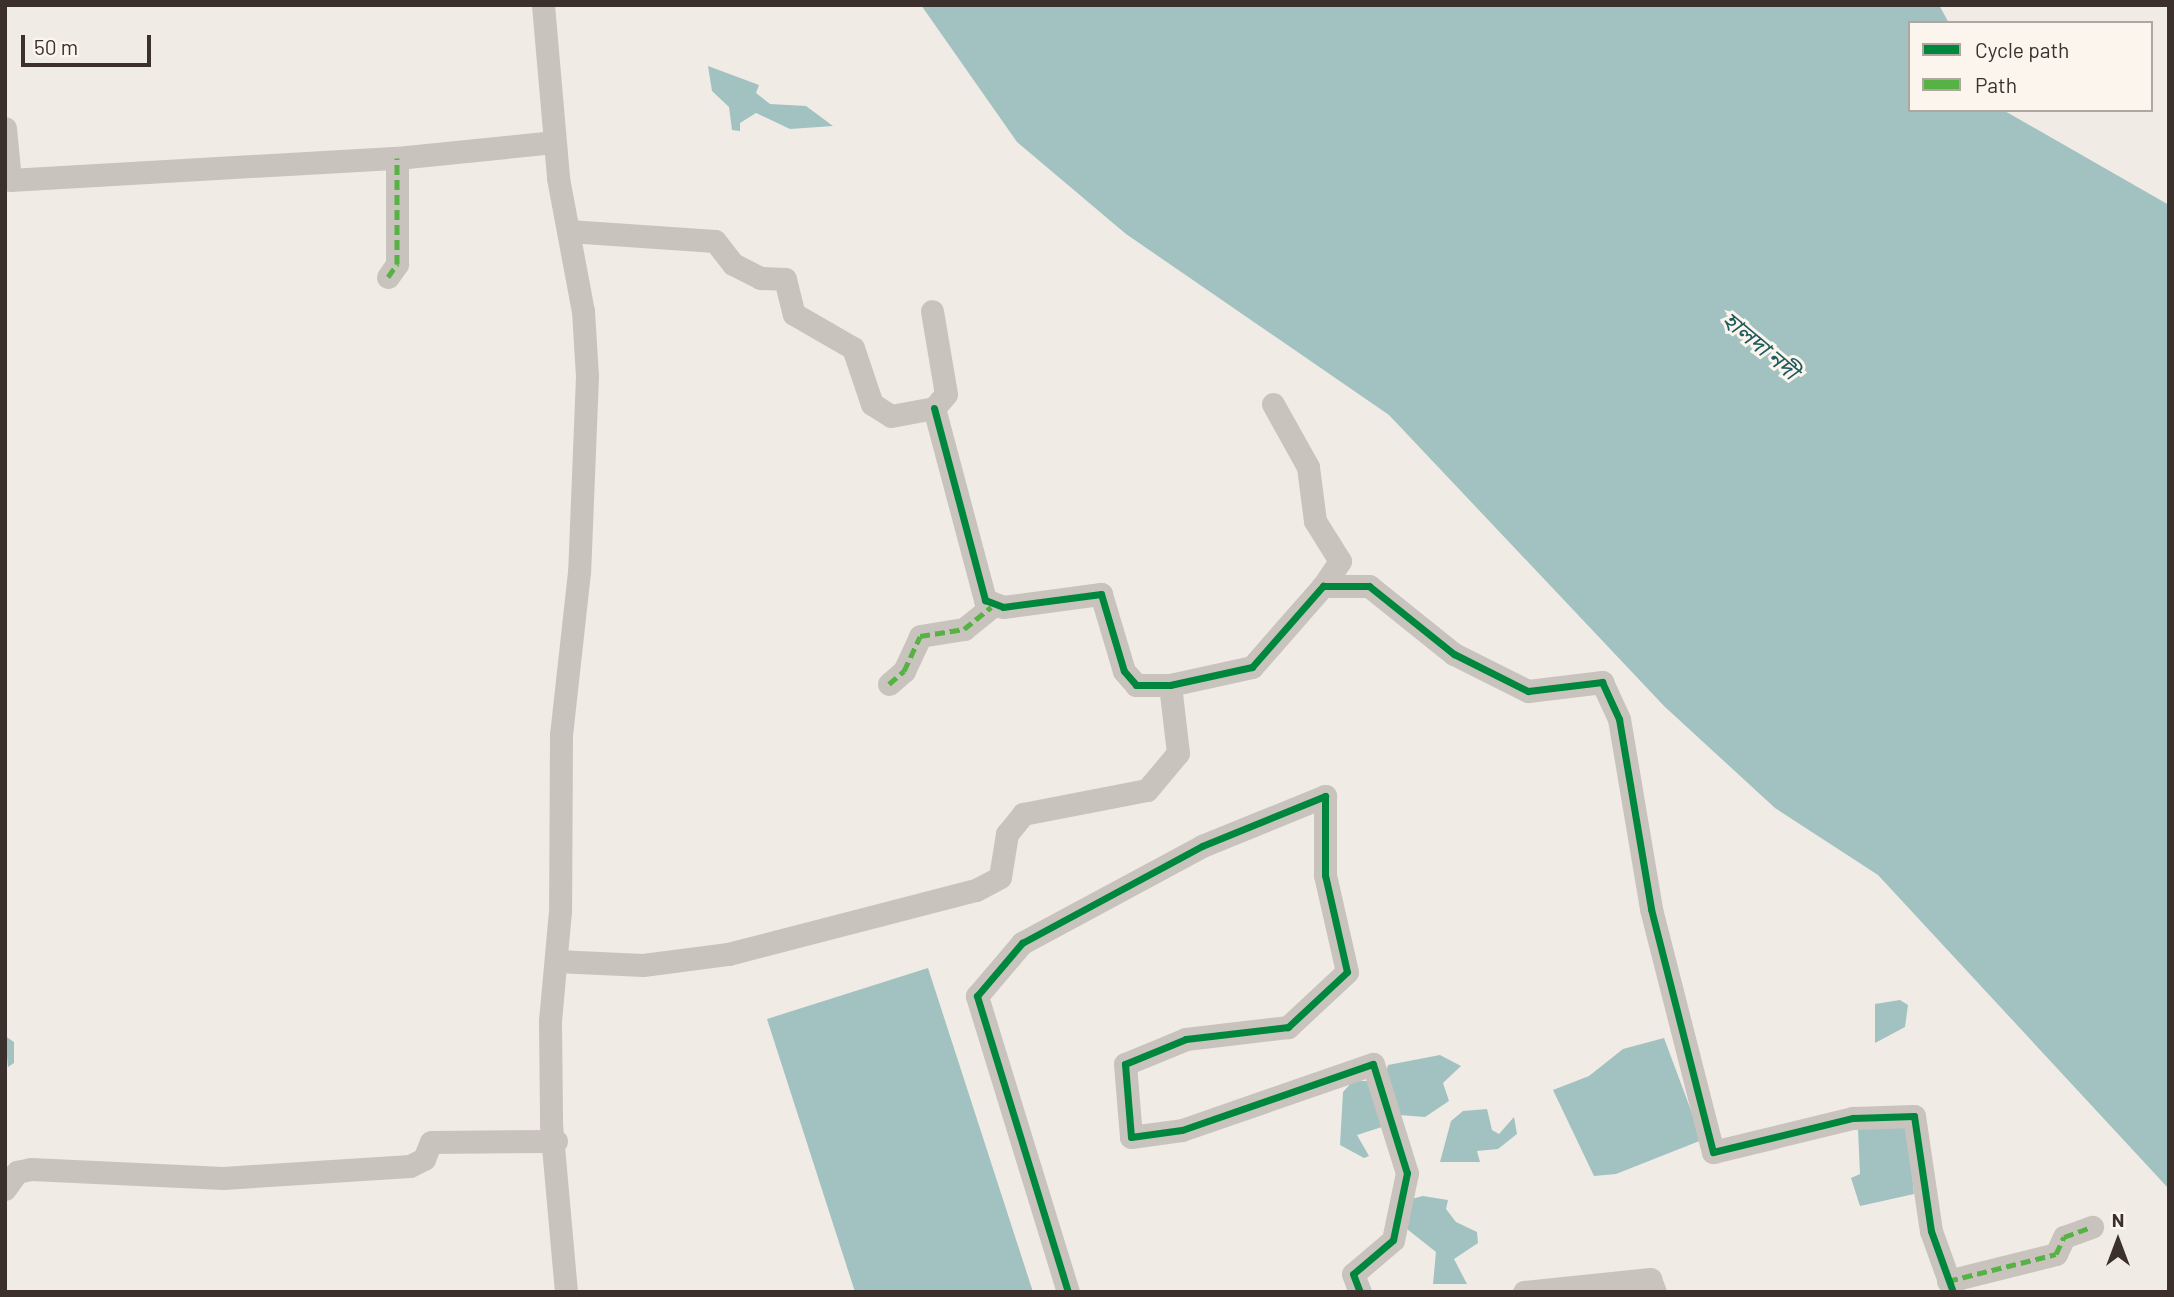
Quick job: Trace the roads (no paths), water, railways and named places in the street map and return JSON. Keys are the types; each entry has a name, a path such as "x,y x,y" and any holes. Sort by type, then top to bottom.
{"street":[{"path":"543,5 554,142 583,311 587,388 579,572 561,735 551,1021 566,1292"},
{"path":"5,128 10,180 397,158 554,142"},
{"path":"388,277 397,264 397,158"},
{"path":"569,232 716,241 733,264 760,278 785,279 794,314 853,348 872,404 891,416 934,408 946,394 932,311"},
{"path":"889,684 904,671 920,636 964,629 991,607 1101,594 1124,671 1136,685 1170,685 1252,667 1323,586 1340,561 1315,521 1308,467 1273,404"},
{"path":"934,408 991,607"},
{"path":"1323,586 1369,586 1454,654 1528,691 1602,682 1619,719 1651,909 1713,1152 1853,1118 1914,1116 1927,1210 1950,1286 2056,1254 2064,1237 2092,1227"},
{"path":"555,961 643,965 729,954 976,890 1000,877 1007,834 1023,814 1147,790 1178,753 1170,685"},
{"path":"1068,1292 976,996 1022,943 1202,846 1325,796 1325,876 1347,972 1288,1027 1186,1039 1125,1064 1131,1136 1182,1130 1373,1064 1407,1173 1393,1240 1353,1274 1360,1292"},
{"path":"5,1189 17,1172 31,1169 223,1178 410,1167 424,1159 431,1142 556,1141"},
{"path":"1524,1292 1650,1279 1655,1292"}],"water":[{"name":"হালদা নদী","path":"921,5 1939,5 1948,21 1908,21 1908,112 2006,112 2169,205 2169,1189 1878,875 1775,808 1664,706 1389,415 1126,234 1017,142"},
{"path":"708,66 759,85 756,93 770,104 806,106 833,126 790,129 756,113 740,123 740,131 732,130 729,107 712,91"},
{"path":"928,968 1033,1292 855,1292 767,1019"},
{"path":"1900,1000 1908,1005 1905,1027 1875,1043 1875,1004"},
{"path":"5,1036 14,1042 14,1063 8,1067"},
{"path":"1664,1038 1702,1140 1616,1174 1594,1176 1553,1090 1589,1076 1623,1049"},
{"path":"1440,1055 1461,1066 1443,1083 1449,1101 1425,1117 1399,1115 1385,1077 1388,1065"},
{"path":"1353,1081 1370,1081 1382,1127 1357,1135 1369,1156 1364,1158 1340,1145 1343,1092"},
{"path":"1487,1109 1492,1130 1499,1134 1514,1117 1517,1134 1498,1149 1477,1151 1480,1162 1440,1162 1451,1121 1463,1111"},
{"path":"1907,1123 1914,1194 1860,1206 1851,1178 1860,1174 1858,1129"},
{"path":"1423,1196 1448,1200 1446,1209 1456,1222 1477,1232 1478,1243 1454,1259 1467,1284 1433,1284 1436,1252 1407,1229 1411,1199"}]}
